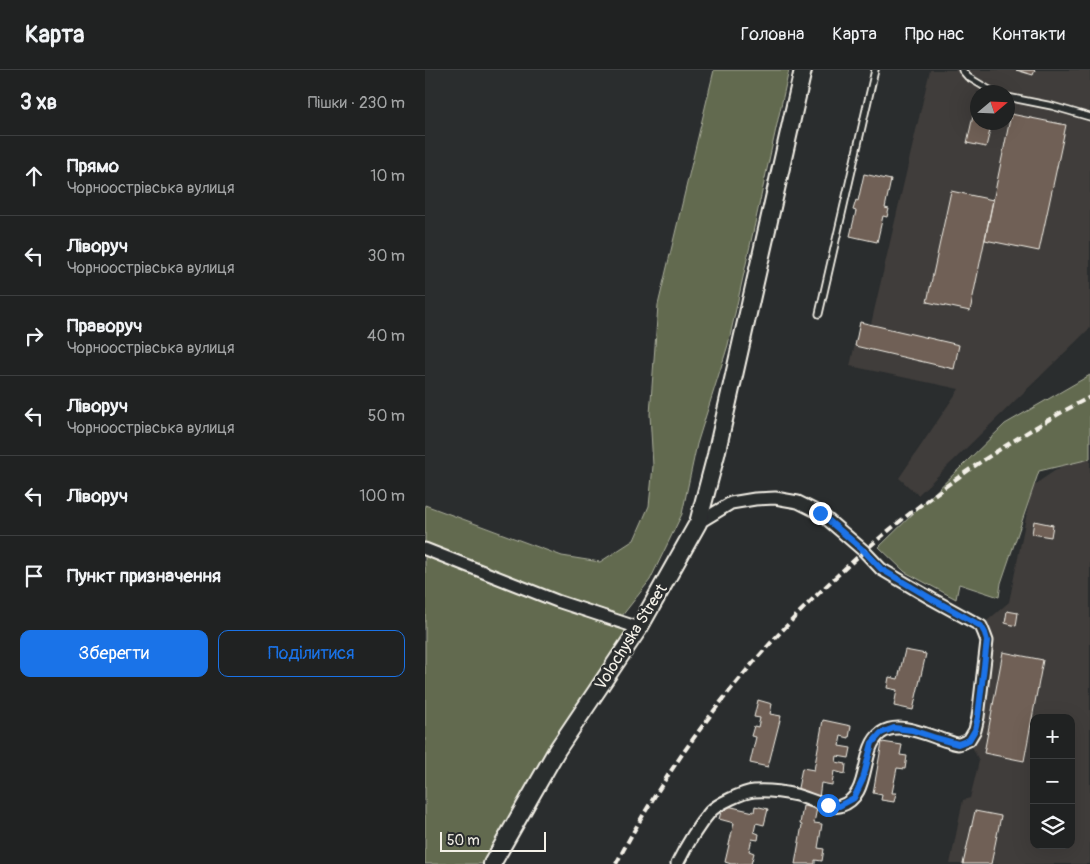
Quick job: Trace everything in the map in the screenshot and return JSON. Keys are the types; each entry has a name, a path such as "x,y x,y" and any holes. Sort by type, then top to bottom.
{"main road":[{"name":"Volochyska Street","path":"492,864 557,750 639,628 698,523 716,455 803,70"}],"street":[{"path":"677,864 711,811 742,794 754,791 775,792 796,795 828,805 839,806 854,798 863,779 872,743 881,733 894,728 912,730 958,744 969,740 975,730 978,717 987,641 981,626 881,569 864,551 820,513 798,502 775,498 731,503 698,523"},
{"path":"425,550 557,601 639,628"}],"lane":[{"path":"819,314 875,70"},
{"path":"962,70 968,77 981,85"},
{"path":"1015,99 1052,106 1090,117"}],"shaded area":[{"path":"930,70 1090,70 1090,328 918,495 899,478 959,389 850,366 860,322 871,324"},
{"path":"1090,454 1090,864 950,864 963,800 970,798 979,761 969,740 985,664 981,626 1009,602 1032,488 1065,464"}],"green space":[{"path":"714,70 789,70 728,345 697,444 682,514 650,580 618,621 639,628 492,864 425,864 425,505 562,556 600,562 634,540 649,506 653,466 650,414 658,305"},
{"path":"1090,375 1090,459 1039,471 1001,583 999,597 959,584 956,599 905,572 879,547 1005,424"}],"building":[{"path":"1016,70 1035,70 1033,75"},
{"path":"1015,115 1066,125 1039,251 985,240 1008,130 1015,130"},
{"path":"970,130 990,130 986,147 967,143"},
{"path":"864,174 891,180 885,208 889,209 887,217 883,216 877,242 850,236 856,211 853,210 856,200 858,201"},
{"path":"951,191 993,200 970,311 927,302"},
{"path":"860,322 959,345 954,369 855,346"},
{"path":"1034,521 1053,525 1051,537 1032,534"},
{"path":"1007,611 1018,613 1016,626 1005,623"},
{"path":"905,650 926,654 913,710 894,706 897,690 887,688 889,677 898,679"},
{"path":"1003,652 1043,660 1033,714 1030,714 1030,729 1024,761 984,753"},
{"path":"758,700 772,704 770,714 781,716 768,767 750,763 756,737 751,736 754,726 758,727 760,718 754,717"},
{"path":"823,720 851,726 849,738 841,736 839,746 851,748 849,758 837,756 836,762 846,764 845,774 834,771 832,785 821,783 819,798 797,793 802,768 814,770"},
{"path":"882,742 902,745 900,755 907,756 905,769 897,768 892,793 896,793 894,802 881,800 882,795 873,793"},
{"path":"723,805 754,812 755,806 768,809 764,825 756,823 754,832 759,834 758,840 752,839 749,851 754,853 751,864 731,864 725,862 734,823 719,819"},
{"path":"803,806 817,808 814,823 822,824 818,848 824,849 822,861 815,860 815,864 795,864 802,825 800,824"},
{"path":"975,811 1001,816 991,864 963,864"}],"railway":[{"path":"616,864 658,791 706,721 759,656 817,594 880,538 947,486 1017,439 1090,397"}],"route":[{"path":"820,513 864,551 881,569 981,626 987,641 978,717 975,730 969,740 958,744 912,730 894,728 881,733 872,743 863,779 854,798 839,806 828,805"}]}
